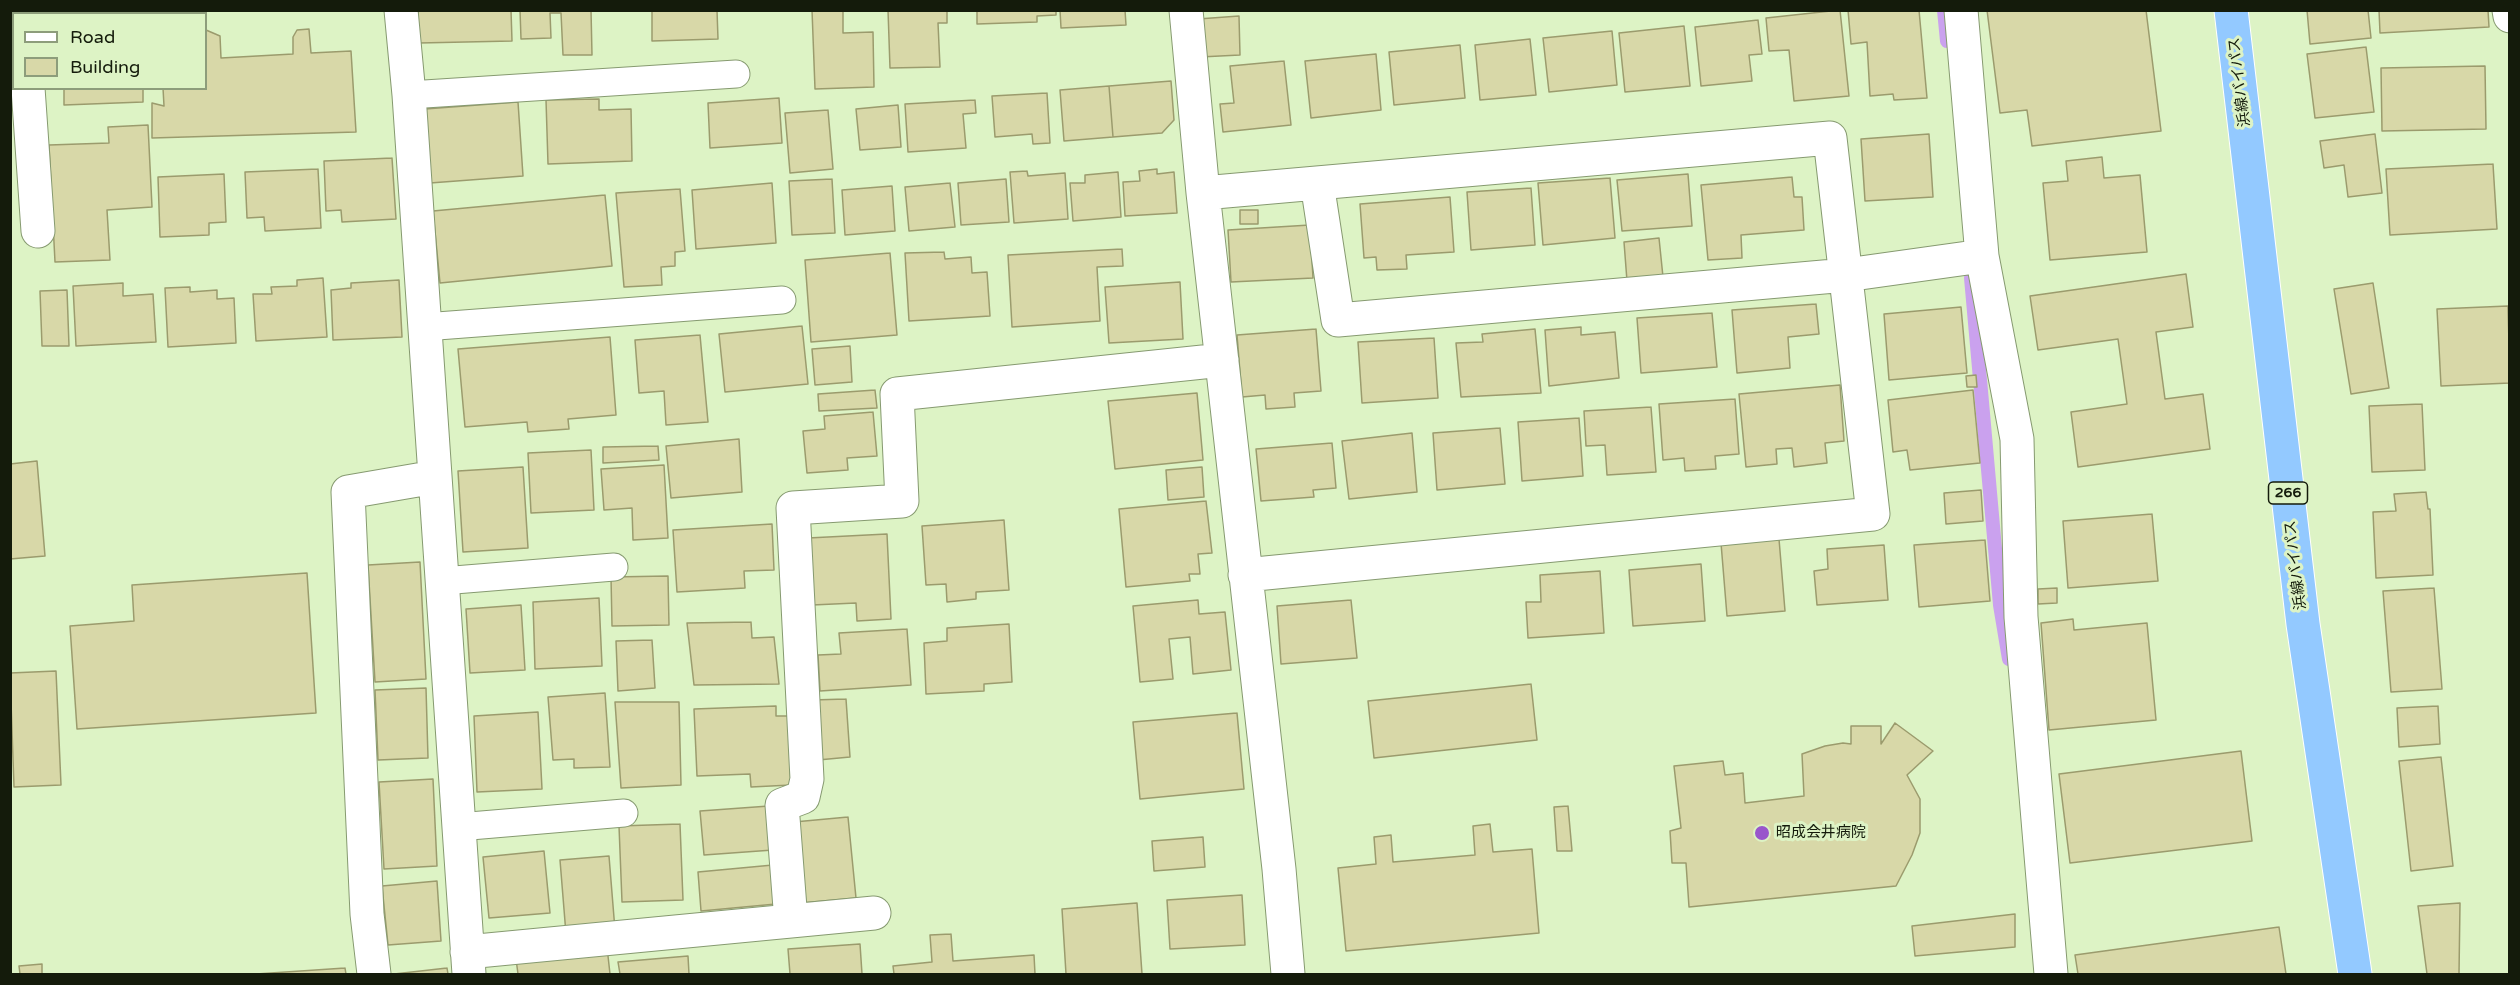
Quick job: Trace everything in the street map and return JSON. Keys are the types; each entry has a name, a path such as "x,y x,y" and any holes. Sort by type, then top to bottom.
{"highway":[{"name":"浜線バイパス","path":"2231,10 2303,624 2355,975"}],"street":[{"path":"401,10 409,95 468,963 791,921 874,913"},
{"path":"1186,10 1203,193 1288,975"},
{"path":"1961,10 1982,256 2017,439 2021,617 2051,975"},
{"path":"2509,10 2510,16"},
{"path":"28,90 38,231"},
{"path":"1203,193 1830,138 1873,514 1245,575"},
{"path":"1317,183 1338,320 1846,275 1982,256"},
{"path":"791,921 782,805 803,797 807,779 793,508 902,501 897,394 1222,360"},
{"path":"374,975 367,914 348,492 435,477"}],"lane":[{"path":"409,95 736,74"},
{"path":"424,327 782,300"},
{"path":"442,581 614,567"},
{"path":"458,827 624,813"}],"building":[{"path":"418,10 511,10 512,41 419,43"},
{"path":"520,10 591,10 592,55 563,55 561,13 550,13 551,38 521,39"},
{"path":"652,10 717,10 718,39 652,41"},
{"path":"812,10 843,10 843,33 873,32 874,87 815,89"},
{"path":"888,10 947,10 947,23 938,23 940,67 890,68"},
{"path":"977,10 1056,10 1056,15 1037,16 1037,22 977,24"},
{"path":"1060,10 1125,10 1126,25 1061,28"},
{"path":"1840,10 1849,96 1794,101 1789,50 1769,51 1766,18"},
{"path":"1848,10 1919,10 1927,98 1894,100 1893,94 1870,96 1867,42 1851,44"},
{"path":"1987,10 2146,10 2161,131 2032,146 2027,110 2000,113"},
{"path":"2307,10 2368,10 2371,38 2310,44"},
{"path":"2379,10 2488,10 2489,27 2380,33"},
{"path":"1239,16 1240,55 1200,57 1198,19"},
{"path":"1758,20 1762,54 1749,55 1752,81 1701,86 1695,27"},
{"path":"1684,26 1690,86 1625,92 1619,33"},
{"path":"309,29 311,53 351,51 356,132 152,138 152,103 164,106 163,90 207,90 207,30 220,36 221,58 293,54 293,37 297,30"},
{"path":"1612,31 1617,85 1549,92 1543,38"},
{"path":"1530,39 1536,95 1480,100 1475,45"},
{"path":"1460,45 1465,98 1394,105 1389,52"},
{"path":"2366,47 2374,112 2315,118 2307,54"},
{"path":"1376,54 1381,110 1311,118 1305,61"},
{"path":"1284,61 1291,125 1223,132 1220,104 1234,103 1230,66"},
{"path":"2485,66 2486,129 2382,131 2381,68"},
{"path":"1171,81 1174,120 1162,133 1113,137 1109,86"},
{"path":"1109,86 1113,137 1064,141 1060,90"},
{"path":"64,90 143,90 143,102 64,105"},
{"path":"1047,93 1050,143 1033,144 1032,134 995,137 992,96"},
{"path":"779,98 782,143 710,148 708,103"},
{"path":"599,99 599,110 631,109 632,161 548,164 546,100"},
{"path":"975,100 976,113 963,114 966,148 908,152 905,104"},
{"path":"518,102 523,176 430,183 425,109"},
{"path":"898,105 901,147 860,150 856,109"},
{"path":"828,110 833,169 790,173 785,113"},
{"path":"148,125 152,207 107,210 110,260 55,262 49,145 109,143 108,127"},
{"path":"1929,134 1933,197 1865,201 1861,139"},
{"path":"2375,134 2382,193 2348,197 2344,165 2324,168 2320,141"},
{"path":"2102,157 2104,178 2140,175 2147,252 2050,260 2043,183 2068,181 2066,161"},
{"path":"392,158 396,219 342,222 341,210 326,211 324,161"},
{"path":"2493,164 2497,229 2390,235 2386,169"},
{"path":"318,169 321,228 265,231 264,217 247,218 245,172"},
{"path":"1157,169 1157,174 1174,172 1177,213 1125,216 1123,182 1140,181 1139,171"},
{"path":"1027,171 1028,176 1065,173 1068,219 1014,223 1010,172"},
{"path":"1118,172 1121,217 1073,221 1070,183 1085,183 1085,175"},
{"path":"224,174 226,222 209,223 209,235 160,237 158,177"},
{"path":"1688,174 1692,226 1622,231 1617,180"},
{"path":"1792,177 1794,197 1802,197 1804,230 1741,235 1742,258 1708,260 1701,185"},
{"path":"1610,178 1615,238 1543,245 1538,183"},
{"path":"832,179 835,233 792,235 789,181"},
{"path":"1006,179 1009,222 961,225 958,183"},
{"path":"772,183 776,243 696,249 692,190"},
{"path":"950,183 955,227 909,231 905,187"},
{"path":"892,186 895,231 845,235 842,190"},
{"path":"1531,188 1535,245 1471,250 1467,192"},
{"path":"680,189 685,251 675,252 675,266 661,267 662,285 624,287 616,193"},
{"path":"605,195 612,266 440,283 433,211"},
{"path":"1450,197 1454,252 1406,255 1407,269 1377,270 1376,257 1364,258 1360,204"},
{"path":"1240,210 1258,210 1258,224 1240,224"},
{"path":"1310,225 1313,278 1231,282 1228,230"},
{"path":"1659,238 1663,277 1627,281 1624,242"},
{"path":"1122,249 1123,266 1097,267 1100,321 1012,327 1008,255"},
{"path":"944,252 945,259 971,257 972,273 987,272 990,316 909,321 905,253"},
{"path":"890,253 897,335 811,342 805,260"},
{"path":"2186,274 2193,327 2156,332 2165,399 2203,394 2210,449 2078,467 2071,412 2127,404 2118,339 2038,350 2030,296"},
{"path":"323,278 327,337 256,341 253,294 272,294 271,287 297,286 297,280"},
{"path":"399,280 402,337 333,340 331,290 351,288 351,283"},
{"path":"1180,282 1183,339 1109,343 1105,287"},
{"path":"123,283 123,296 153,294 156,342 76,346 73,286"},
{"path":"2373,283 2389,388 2351,394 2334,289"},
{"path":"190,287 190,292 217,290 217,299 234,298 236,343 168,347 165,288"},
{"path":"67,290 69,346 42,346 40,291"},
{"path":"1816,304 1819,334 1788,337 1790,368 1737,373 1732,310"},
{"path":"2508,306 2510,383 2441,386 2437,309"},
{"path":"1961,307 1967,373 1889,380 1884,314"},
{"path":"1712,313 1717,367 1641,373 1637,318"},
{"path":"802,326 808,384 725,392 719,334"},
{"path":"1581,327 1581,335 1615,332 1619,378 1549,386 1545,330"},
{"path":"1316,329 1321,391 1294,393 1295,407 1266,409 1265,395 1242,397 1237,335"},
{"path":"1535,329 1541,393 1461,397 1456,343 1483,342 1482,334"},
{"path":"700,335 708,422 666,425 664,391 639,393 635,340"},
{"path":"610,337 616,415 568,419 569,429 528,432 527,422 465,427 458,349"},
{"path":"1434,338 1438,398 1362,403 1358,342"},
{"path":"850,346 852,382 815,385 812,349"},
{"path":"1976,375 1977,387 1967,387 1966,376"},
{"path":"1840,385 1844,441 1825,443 1827,463 1794,467 1792,448 1776,449 1777,464 1746,467 1739,394"},
{"path":"875,390 877,408 819,411 818,394"},
{"path":"1973,390 1980,463 1910,470 1907,450 1893,452 1888,400"},
{"path":"1197,393 1203,460 1115,469 1108,401"},
{"path":"1735,399 1739,454 1715,456 1716,469 1685,471 1684,458 1663,460 1659,404"},
{"path":"2422,404 2425,470 2372,472 2369,406"},
{"path":"1651,407 1656,472 1607,475 1605,445 1586,446 1584,411"},
{"path":"873,412 877,456 847,458 848,470 807,473 803,431 825,429 824,416"},
{"path":"1579,418 1583,476 1522,481 1518,422"},
{"path":"1500,428 1505,484 1437,490 1433,433"},
{"path":"1412,433 1417,492 1349,499 1342,441"},
{"path":"739,439 742,492 671,498 666,446"},
{"path":"1332,443 1336,488 1313,490 1314,497 1261,501 1256,449"},
{"path":"658,446 659,460 603,463 603,447"},
{"path":"591,450 594,510 531,513 528,453"},
{"path":"37,461 45,556 10,559 10,464"},
{"path":"664,465 668,538 633,540 632,508 604,510 601,469"},
{"path":"523,467 528,548 463,552 458,471"},
{"path":"1202,467 1204,497 1168,500 1166,470"},
{"path":"1981,490 1983,521 1946,524 1944,493"},
{"path":"2426,492 2428,509 2430,509 2433,575 2376,578 2373,512 2396,511 2394,494"},
{"path":"1206,501 1212,553 1198,554 1200,574 1189,574 1190,581 1126,587 1119,509"},
{"path":"2152,514 2158,581 2068,588 2063,521"},
{"path":"1004,520 1009,590 976,592 976,599 947,602 946,584 926,585 922,526"},
{"path":"772,524 774,570 744,571 745,588 677,592 673,530"},
{"path":"887,534 891,619 857,621 856,603 812,605 808,538"},
{"path":"1779,539 1785,611 1727,616 1721,543"},
{"path":"1985,540 1990,601 1919,607 1914,545"},
{"path":"1884,545 1888,600 1817,605 1814,571 1828,569 1827,549"},
{"path":"420,562 426,679 375,682 368,565"},
{"path":"1701,564 1705,621 1633,626 1629,570"},
{"path":"1600,571 1604,633 1528,638 1526,602 1541,602 1540,575"},
{"path":"307,573 316,713 77,729 70,626 134,621 132,585"},
{"path":"668,576 669,625 612,626 611,577"},
{"path":"2057,588 2057,603 2038,604 2038,589"},
{"path":"2434,588 2442,689 2391,692 2383,591"},
{"path":"599,598 602,666 535,669 533,602"},
{"path":"1198,600 1199,614 1225,612 1231,670 1193,674 1190,637 1169,639 1173,679 1140,682 1133,606"},
{"path":"1351,600 1357,658 1281,664 1277,606"},
{"path":"521,605 525,670 470,673 466,609"},
{"path":"2073,619 2074,630 2147,623 2156,720 2049,730 2041,623"},
{"path":"751,622 752,638 774,637 779,684 694,685 687,623"},
{"path":"1009,624 1012,682 984,684 984,691 926,694 924,643 947,641 947,628"},
{"path":"907,629 911,685 820,691 818,655 841,654 839,633"},
{"path":"652,640 655,688 618,691 616,641"},
{"path":"56,671 61,785 14,787 10,673"},
{"path":"1531,684 1537,740 1374,758 1368,701"},
{"path":"426,688 428,758 378,760 375,690"},
{"path":"605,693 610,767 574,768 574,759 553,760 548,697"},
{"path":"846,699 850,757 818,760 812,700"},
{"path":"615,702 679,702 681,785 621,788"},
{"path":"776,706 776,716 788,716 791,785 751,787 750,774 697,776 694,709"},
{"path":"2438,706 2440,744 2399,747 2397,708"},
{"path":"538,712 542,789 477,792 474,716"},
{"path":"1237,713 1244,789 1140,799 1133,722"},
{"path":"1895,723 1933,751 1907,775 1920,799 1920,833 1896,886 1689,907 1686,863 1672,863 1670,831 1681,828 1674,766 1723,761 1725,775 1743,773 1745,803 1804,796 1802,754 1825,746 1851,744 1851,726 1881,726 1881,744"},
{"path":"2241,751 2252,841 2070,863 2059,774"},
{"path":"2441,757 2453,866 2411,871 2399,761"},
{"path":"433,779 437,866 384,869 379,782"},
{"path":"769,806 773,850 704,855 700,811"},
{"path":"1568,806 1572,851 1557,851 1554,807"},
{"path":"848,817 856,898 801,903 794,822"},
{"path":"680,824 683,900 622,902 619,826"},
{"path":"1490,824 1493,852 1532,849 1539,933 1346,951 1338,868 1376,864 1374,837 1391,835 1393,862 1475,855 1473,826"},
{"path":"1203,837 1205,867 1154,871 1152,841"},
{"path":"544,851 550,913 489,918 483,857"},
{"path":"609,856 615,930 566,934 560,860"},
{"path":"773,865 776,904 701,911 698,872"},
{"path":"437,881 441,941 388,945 382,886"},
{"path":"1242,895 1245,945 1170,949 1167,900"},
{"path":"1137,903 1142,974 1066,974 1062,909"},
{"path":"2460,903 2459,974 2427,974 2418,906"},
{"path":"2015,914 2015,947 1915,956 1912,926"},
{"path":"2279,927 2286,974 2078,974 2075,955"},
{"path":"951,934 953,961 1034,955 1035,974 894,974 893,966 932,962 930,935"},
{"path":"860,944 862,974 790,974 788,949"},
{"path":"607,947 610,974 518,974 516,959"},
{"path":"688,956 689,974 620,974 618,962"},
{"path":"42,964 42,974 20,974 19,966"},
{"path":"345,968 346,974 256,974"},
{"path":"447,968 448,974 394,974"}],"waterway":[{"path":"1944,10 1947,41"},
{"path":"1971,278 2000,605 2009,659"}],"place":[{"name":"昭成会井病院","path":"1762,833"}]}
